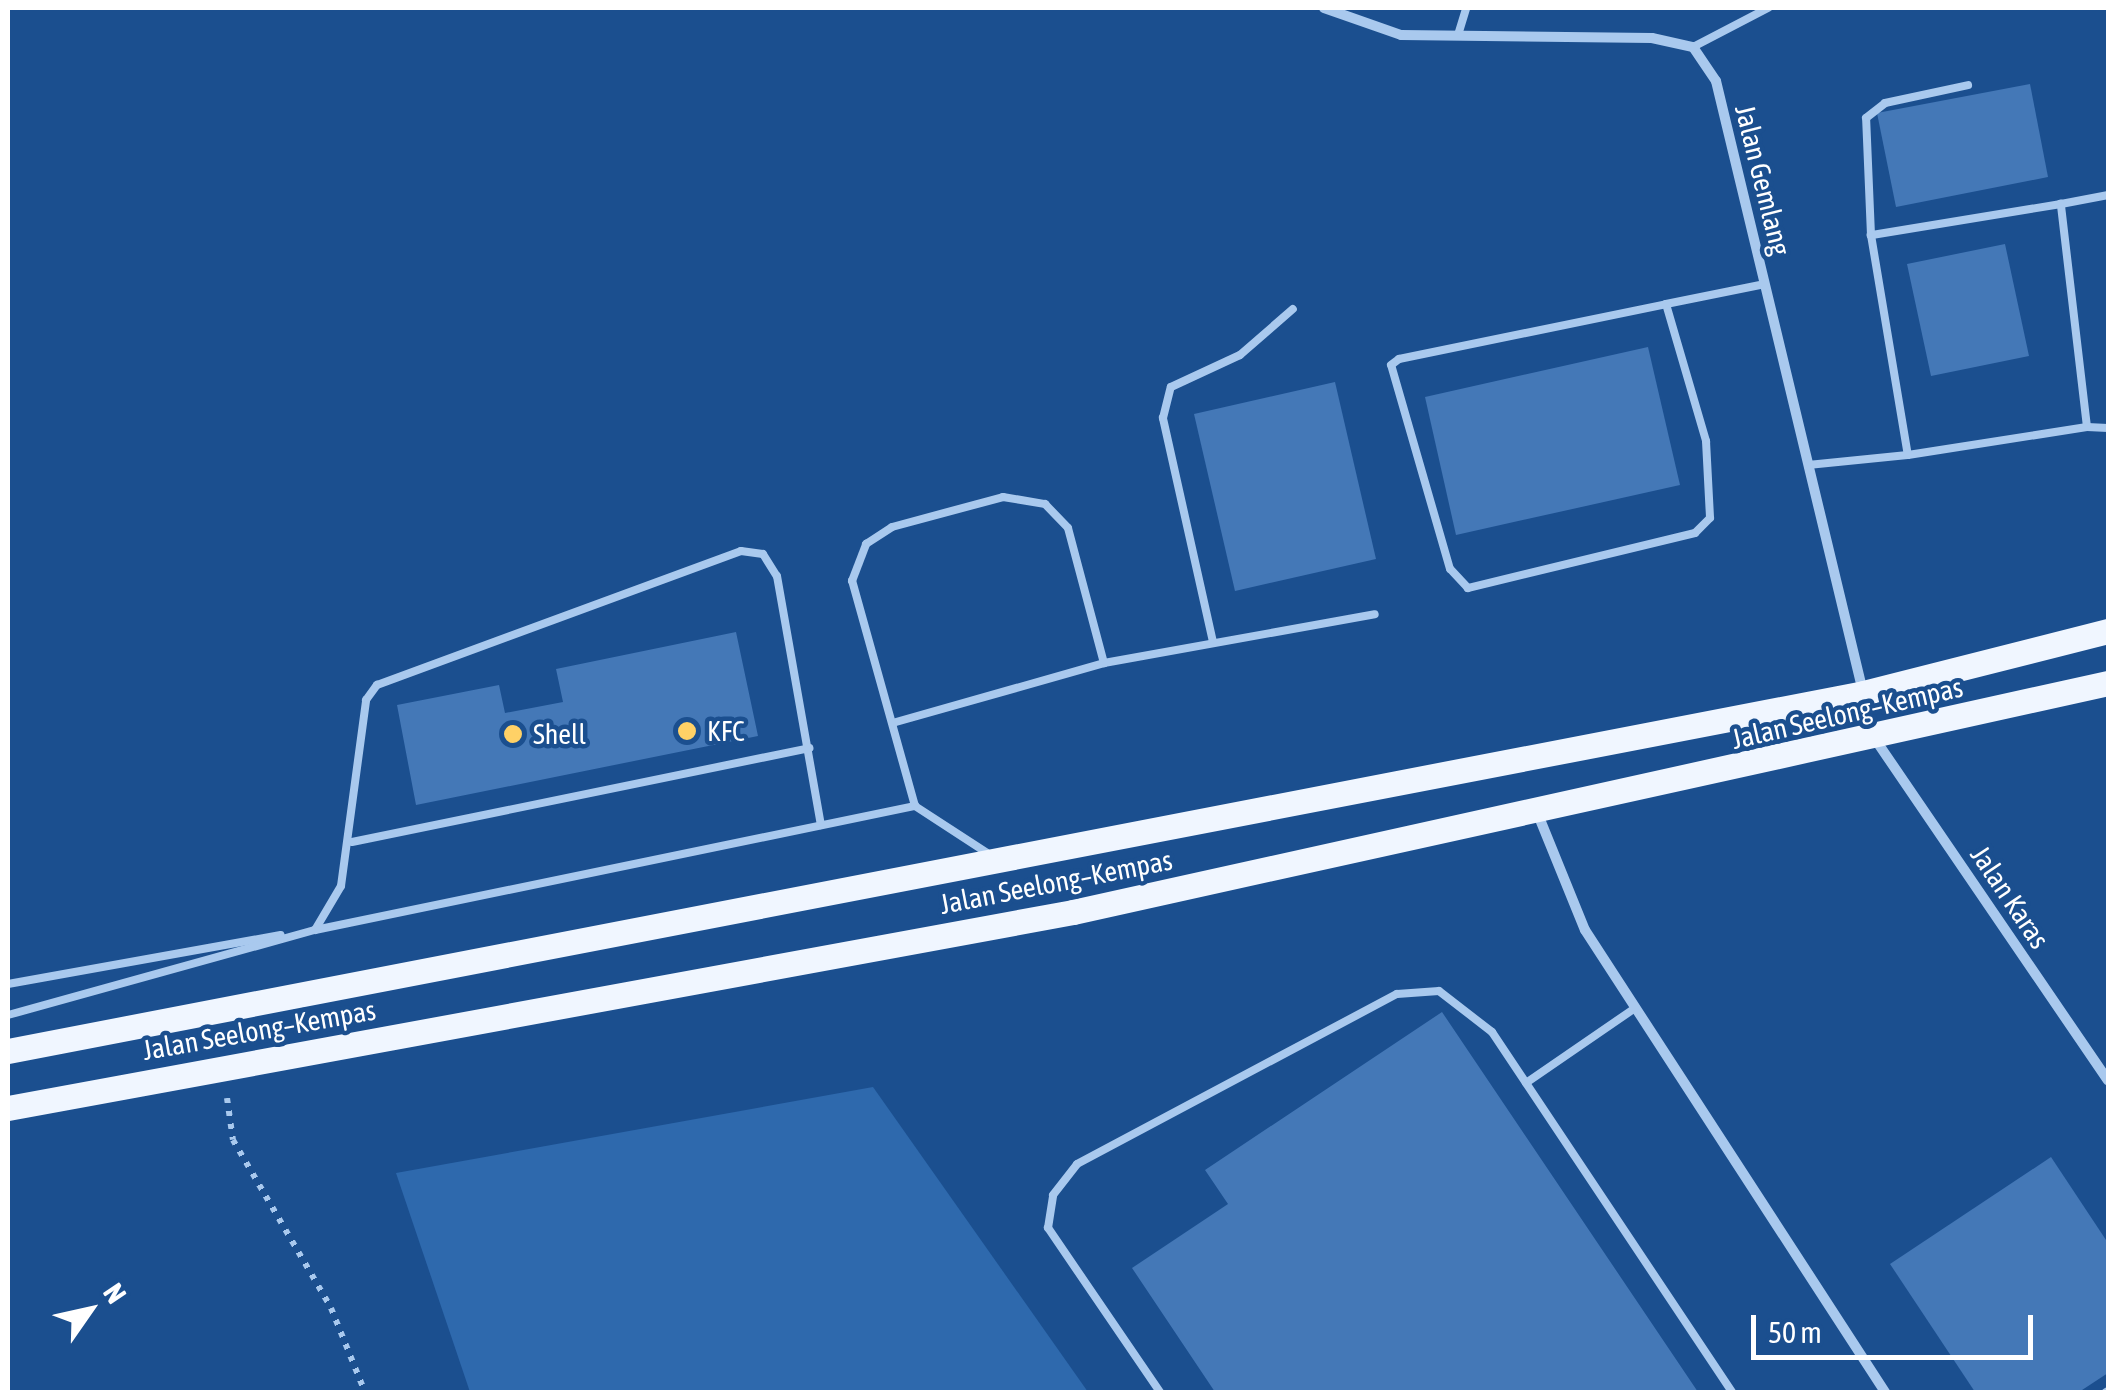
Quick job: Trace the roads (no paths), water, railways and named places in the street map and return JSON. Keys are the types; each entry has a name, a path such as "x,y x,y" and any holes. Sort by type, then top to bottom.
{"main road":[{"name":"Jalan Seelong–Kempas","path":"8,1051 1863,693 2108,632"},
{"name":"Jalan Seelong–Kempas","path":"8,1108 1054,915 1875,739 2108,683"}],"street":[{"path":"1324,8 1401,34 1652,38 1693,47"},
{"name":"Jalan Gemlang","path":"1693,47 1716,80 1863,693"},
{"name":"Jalan Karas","path":"1875,739 2108,1080"},
{"path":"1537,812 1557,876 1634,1008 1884,1392"}],"lane":[{"path":"1458,35 1466,8"},
{"path":"1693,47 1768,8"},
{"path":"1908,455 1871,235 1866,118 1885,103 1968,85"},
{"path":"1871,235 2108,195"},
{"path":"2062,204 2087,427"},
{"path":"1666,304 1706,442 1710,518 1694,533 1468,588 1450,569 1390,365 1666,304 1765,284"},
{"path":"1213,642 1163,418 1171,387 1240,355 1293,309"},
{"path":"1808,465 1908,455 2087,427 2108,428"},
{"path":"995,859 914,806 896,722 852,581 866,544 892,527 1003,498 1046,504 1068,528 1104,662"},
{"path":"8,1015 315,930 342,886 352,842 366,700 378,686 741,551 763,554 777,576 821,825"},
{"path":"896,722 1104,662 1374,614"},
{"path":"352,842 809,748"},
{"path":"8,984 315,930 914,806"},
{"path":"1160,1392 1048,1228 1054,1195 1076,1164 1397,994 1440,991 1492,1032 1732,1392"},
{"path":"1526,1083 1634,1008"}],"place":[{"name":"KFC","path":"687,731"},
{"name":"Shell","path":"513,734"}]}
